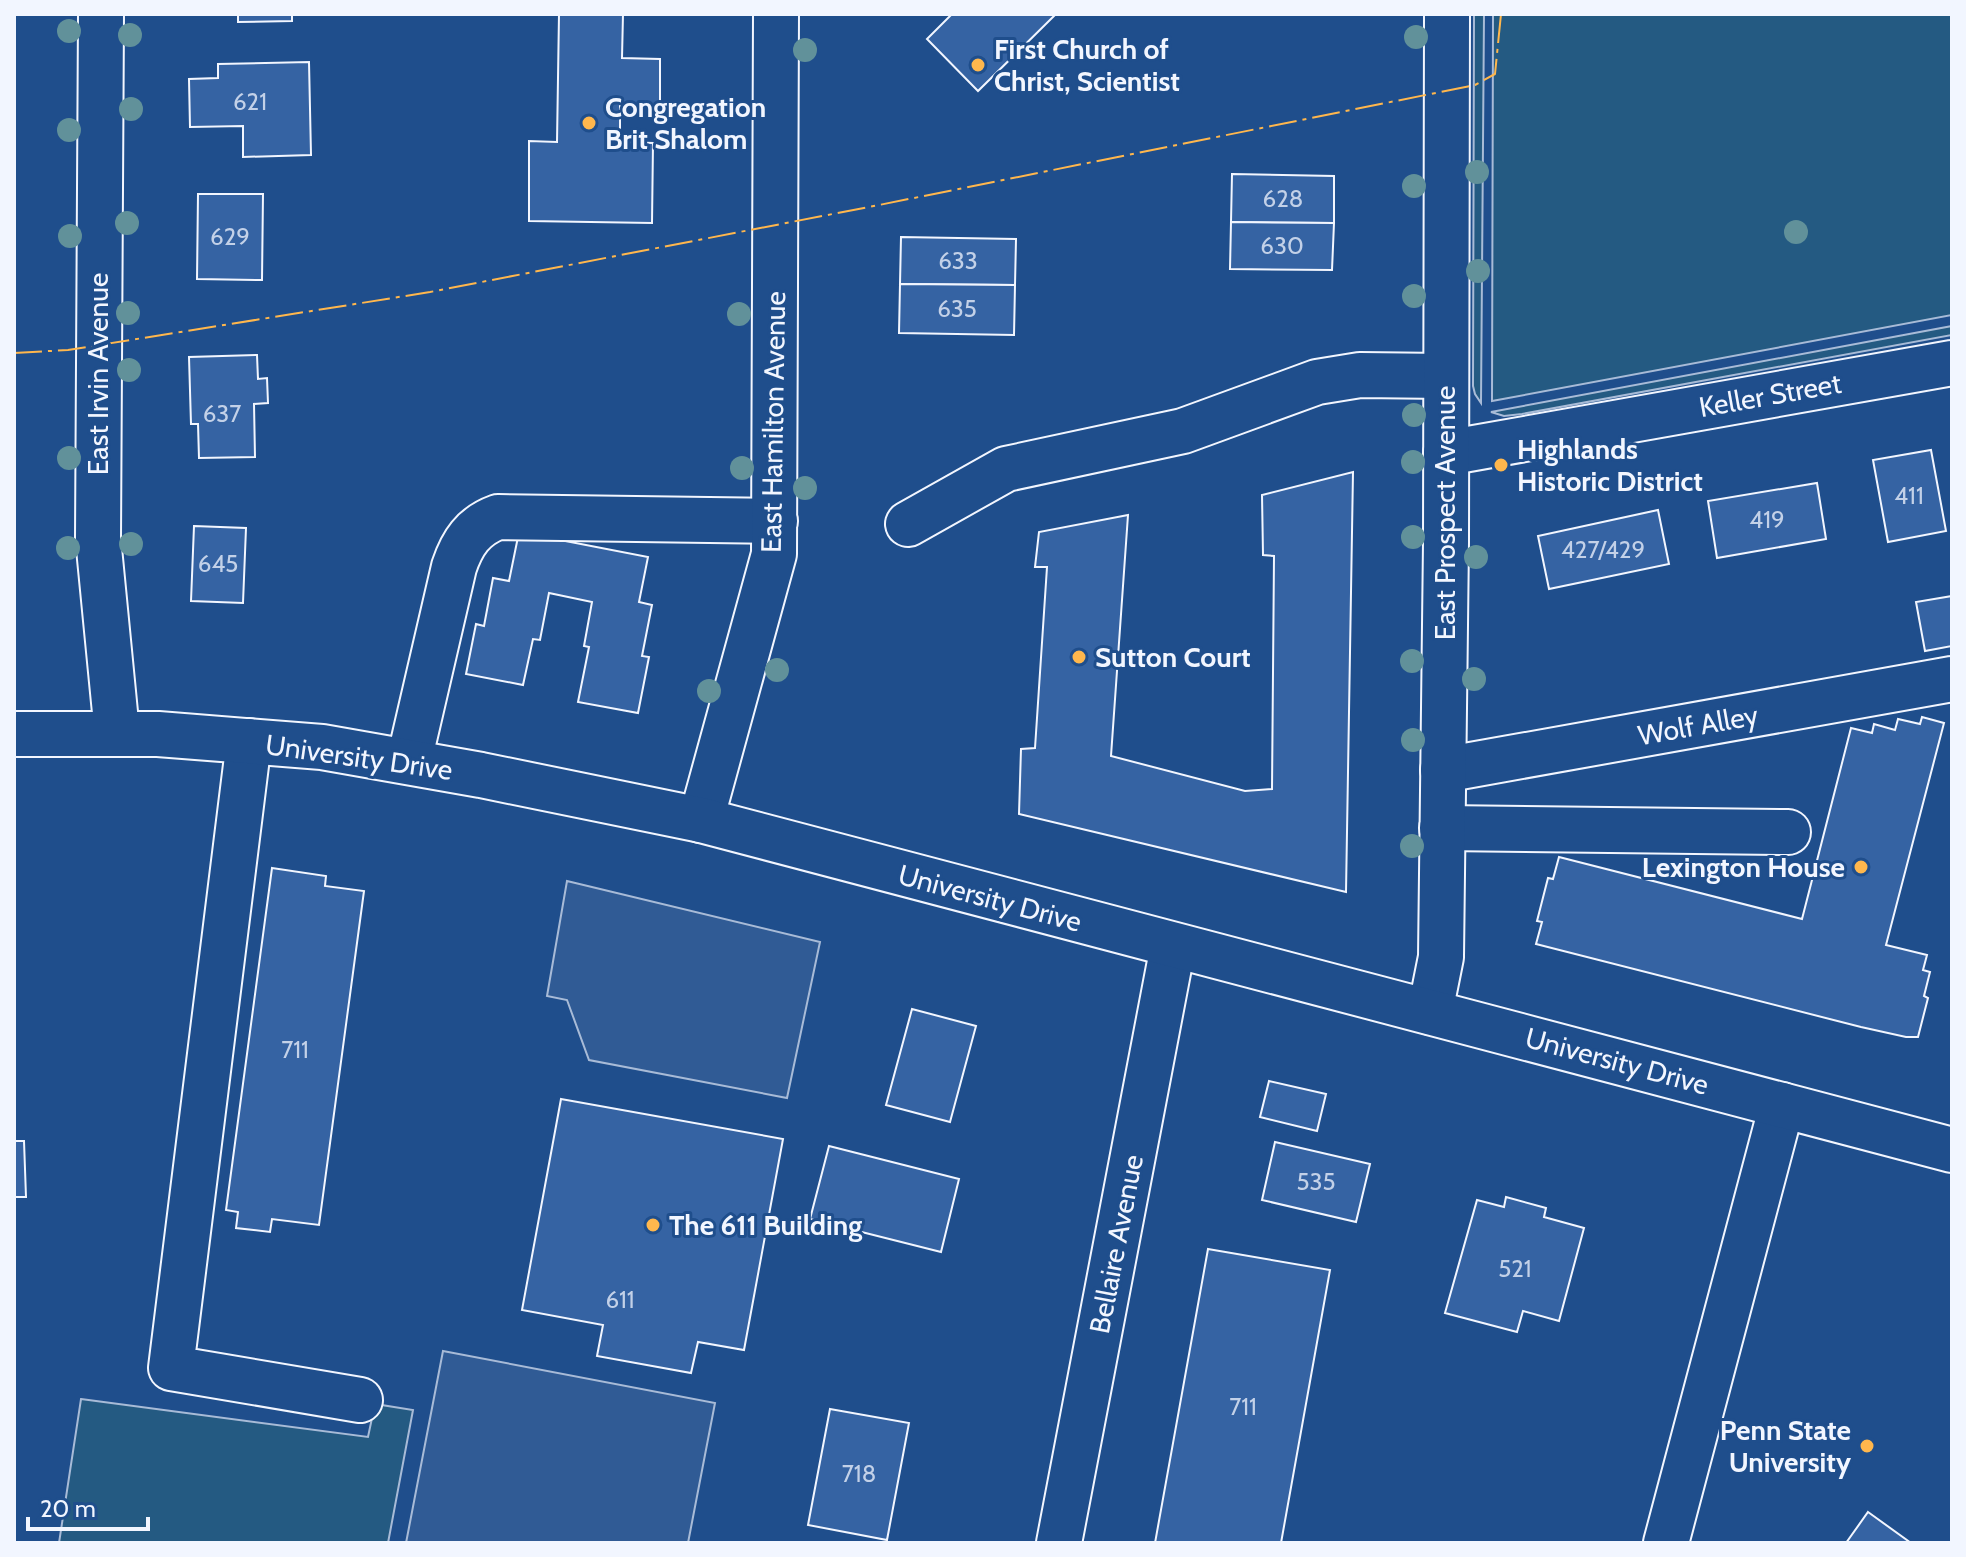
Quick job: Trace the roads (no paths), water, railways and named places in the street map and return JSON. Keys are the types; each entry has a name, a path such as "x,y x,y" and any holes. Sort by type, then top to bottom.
{"street":[{"name":"East Irvin Avenue","path":"101,14 98,538 117,733"},
{"name":"East Hamilton Avenue","path":"701,820 774,554 776,14"},
{"name":"East Prospect Avenue","path":"1430,1012 1441,957 1447,14"},
{"name":"Keller Street","path":"1446,453 1952,363"},
{"path":"908,524 1006,469 1183,431 1317,382 1360,375 1446,376"},
{"path":"409,761 458,555 469,536 487,521 498,517 775,521"},
{"name":"Wolf Alley","path":"1443,770 1952,679"},
{"name":"University Drive","path":"14,734 117,733 322,747 409,761 701,820 1952,1150"},
{"path":"249,741 171,1368 360,1400"},
{"path":"1442,828 1788,832"},
{"name":"Bellaire Avenue","path":"1059,1543 1173,946"},
{"path":"1666,1543 1782,1105"}],"place":[{"name":"First Church of Christ, Scientist","path":"978,65"},
{"name":"Congregation Brit Shalom","path":"589,123"},
{"name":"Highlands Historic District","path":"1501,465"},
{"name":"Sutton Court","path":"1079,657"},
{"name":"Lexington House","path":"1861,867"},
{"name":"The 611 Building","path":"653,1225"},
{"name":"Penn State University","path":"1867,1446"}]}
